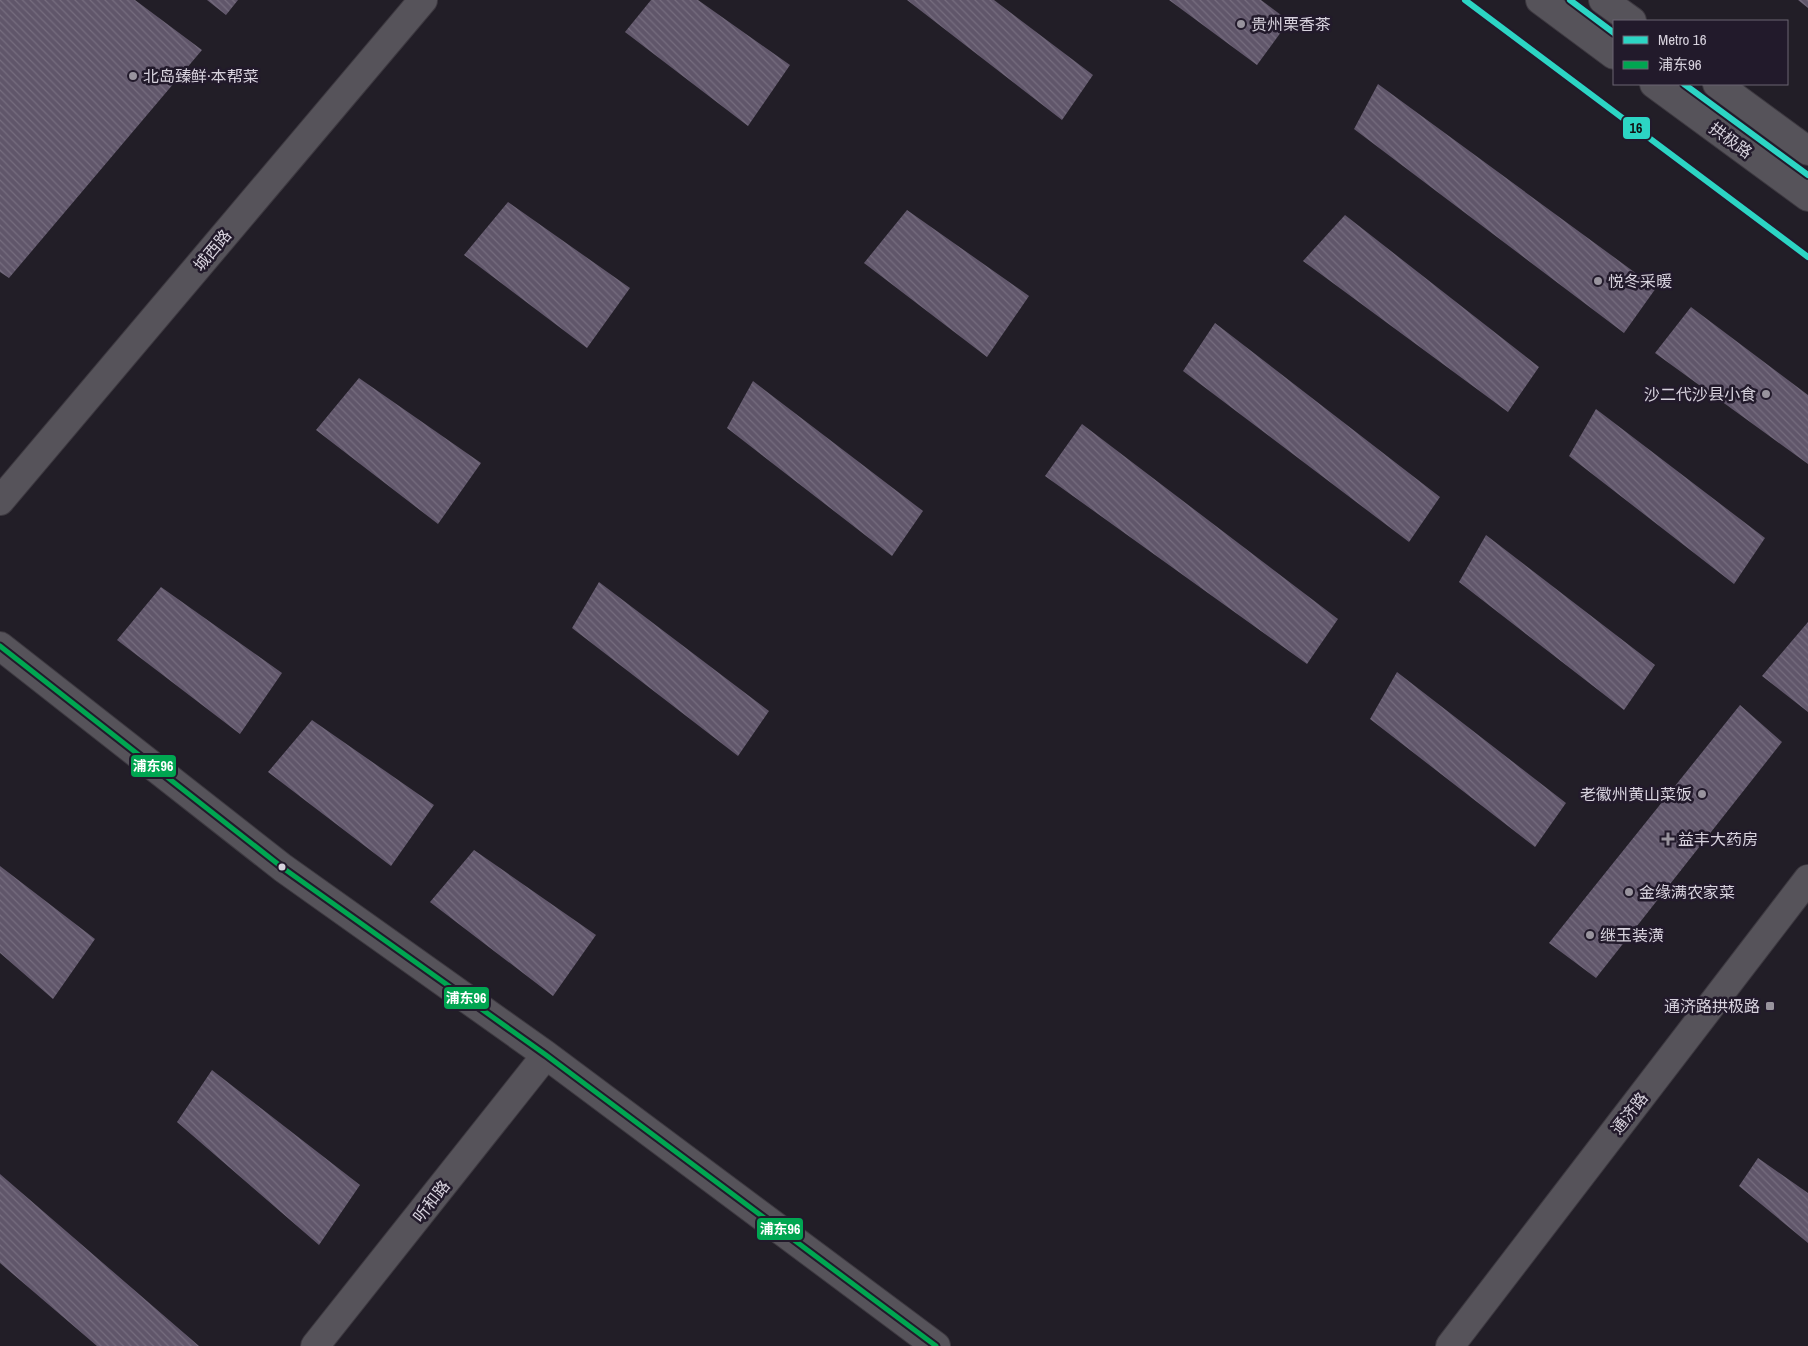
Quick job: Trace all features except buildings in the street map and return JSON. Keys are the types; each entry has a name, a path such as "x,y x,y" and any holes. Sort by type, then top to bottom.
{"street":[{"name":"城西路","path":"0,501 423,0"},
{"path":"1540,0 1613,54"},
{"path":"1603,0 1631,20"},
{"name":"拱极路","path":"1655,85 1808,197"},
{"path":"1718,85 1808,151"},
{"path":"0,646 283,868 546,1055 936,1346"},
{"name":"通济路","path":"1450,1346 1808,879"},
{"name":"听和路","path":"315,1346 546,1055"}],"metro line":[{"name":"16","path":"1465,0 1808,257"},
{"name":"16","path":"1570,0 1613,32"},
{"name":"16","path":"1685,85 1808,175"}],"transit line":[{"name":"浦东96","path":"0,646 283,868 546,1055 936,1346"}],"place":[{"name":"贵州栗香茶","path":"1241,24"},
{"name":"北岛臻鲜·本帮菜","path":"133,76"},
{"name":"悦冬采暖","path":"1598,281"},
{"name":"沙二代沙县小食","path":"1766,394"},
{"name":"老徽州黄山菜饭","path":"1702,794"},
{"name":"益丰大药房","path":"1668,839"},
{"name":"金缘满农家菜","path":"1629,892"},
{"name":"继玉装潢","path":"1590,935"},
{"name":"通济路拱极路","path":"1770,1006"}]}
